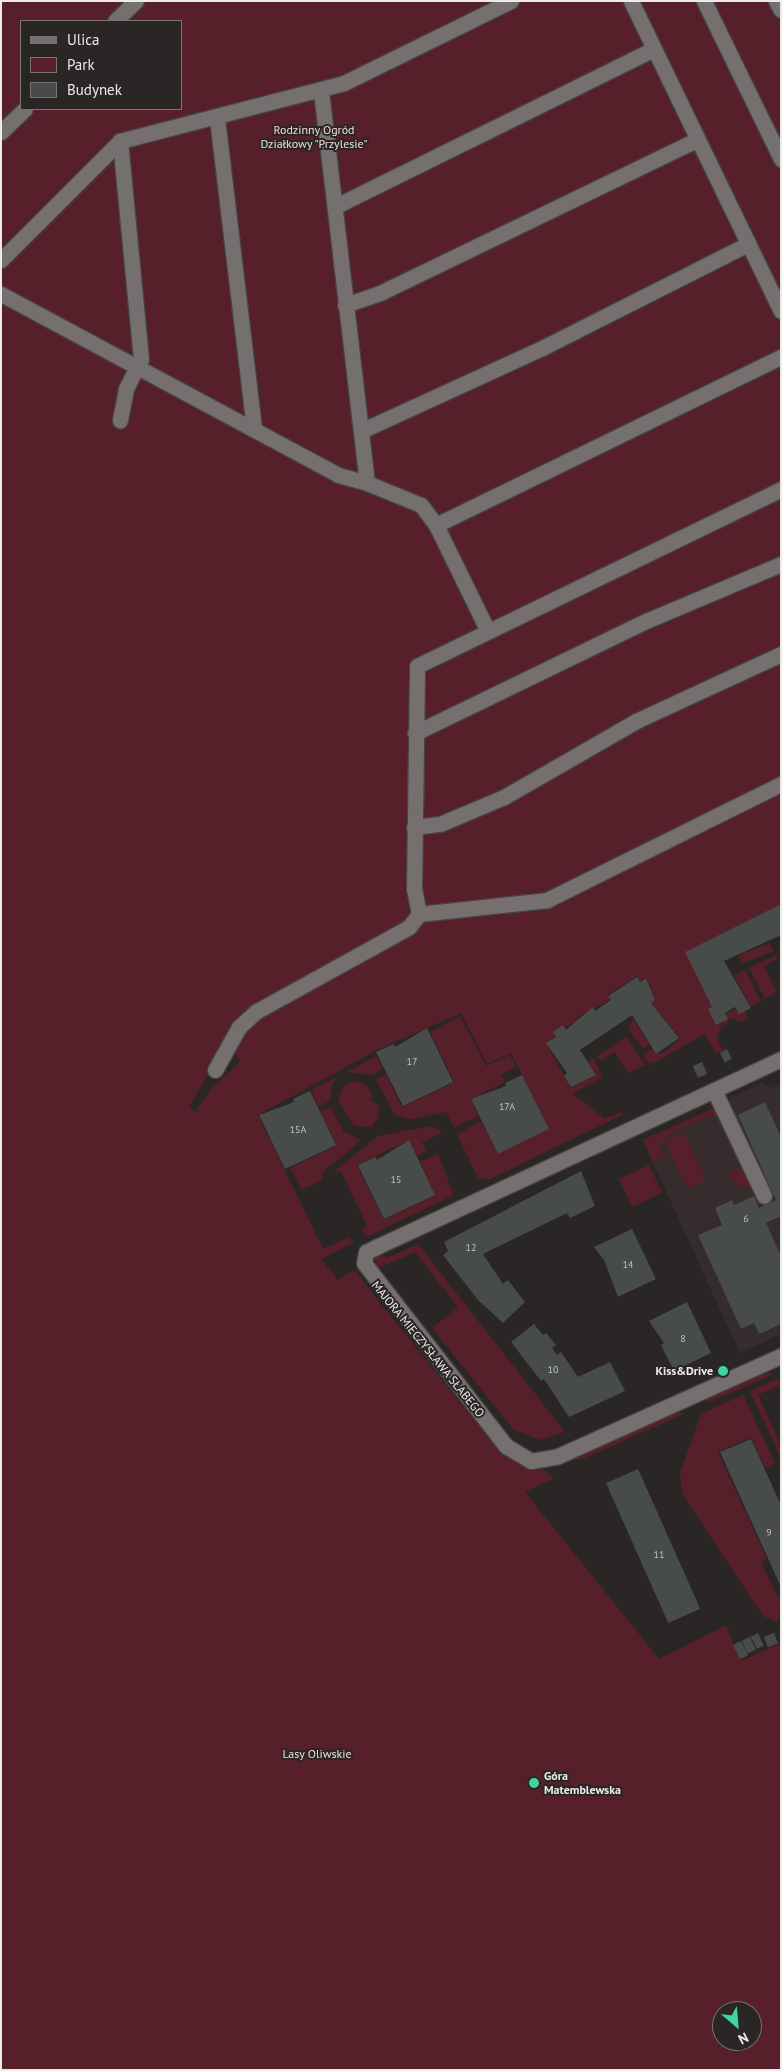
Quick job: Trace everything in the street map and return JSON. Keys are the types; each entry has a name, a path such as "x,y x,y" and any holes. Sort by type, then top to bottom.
{"street":[{"path":"116,20 136,1"},
{"path":"1,260 120,141 321,91 511,1"},
{"path":"630,1 696,140 781,311"},
{"path":"704,1 781,159"},
{"path":"338,205 653,49"},
{"path":"321,91 338,205 345,305 363,430 367,483"},
{"path":"1,132 25,110"},
{"path":"216,118 254,430"},
{"path":"345,305 382,292 696,140"},
{"path":"120,141 140,330 141,359 136,368 120,420"},
{"path":"363,430 544,347 748,244"},
{"path":"1,294 338,475 367,483 421,505 436,525 488,631"},
{"path":"436,525 781,358"},
{"path":"419,914 414,889 417,666 781,489"},
{"path":"415,733 646,621 781,564"},
{"path":"414,827 440,824 504,797 636,721 781,654"},
{"path":"216,1070 239,1027 257,1011 409,927 419,914 547,900 781,784"},
{"name":"MAJORA MIECZYSŁAWA SŁABEGO","path":"781,1059 378,1246 366,1252 364,1263 506,1446 531,1461 558,1456 781,1356"},
{"path":"714,1090 764,1196"}],"shaded area":[{"path":"762,1083 771,1088 781,1084 781,1334 740,1353 643,1141 728,1105 730,1097"}],"green space":[{"path":"1,1 781,1 781,904 701,944 712,997 708,999 717,1017 742,1006 748,1018 741,1022 729,1018 726,1025 722,1024 717,1038 723,1050 716,1054 705,1034 650,1065 643,1054 652,1049 656,1054 666,1052 680,1038 651,1003 656,1000 646,977 640,981 637,976 607,995 610,1000 577,1017 579,1021 553,1032 555,1037 546,1043 571,1088 596,1075 587,1061 594,1058 602,1077 573,1094 605,1119 620,1112 622,1115 488,1180 478,1178 457,1134 481,1121 498,1154 549,1129 511,1053 487,1064 461,1013 375,1051 258,1115 323,1249 350,1237 353,1243 321,1259 338,1280 354,1270 495,1446 520,1465 545,1470 554,1478 525,1492 659,1659 726,1625 741,1661 781,1643 781,2070 1,2070","holes":["224,1047 234,1050 240,1062 213,1086 195,1112 189,1107"]},
{"path":"770,943 773,951 741,964 738,955"},
{"path":"776,955 778,959 764,966 777,992 765,999 749,968"},
{"path":"745,970 761,1001 750,1007 734,975"},
{"path":"460,1016 486,1066 510,1055 516,1067 501,1075 505,1082 471,1099 478,1116 454,1128 446,1112 409,1119 395,1115 376,1079 386,1074 402,1107 454,1082 430,1032"},
{"path":"633,1018 649,1044 643,1049 629,1030"},
{"path":"627,1036 645,1065 628,1073 614,1052 600,1061 597,1056"},
{"path":"377,1056 383,1069 372,1075 346,1072"},
{"path":"339,1076 332,1084 330,1101 318,1107 311,1090"},
{"path":"353,1081 367,1085 373,1096 370,1099 379,1106 378,1118 371,1127 354,1126 338,1100 343,1086"},
{"path":"331,1107 344,1132 361,1140 321,1174 323,1180 301,1190 290,1168 337,1145 320,1112"},
{"path":"716,1107 719,1113 715,1119 713,1114 667,1135 668,1139 659,1144 664,1156 653,1161 643,1140"},
{"path":"432,1126 443,1132 422,1142 426,1151 417,1156 409,1140 357,1165 384,1220 435,1195 420,1162 438,1154 454,1195 366,1237 362,1229 367,1226 341,1171 334,1171 378,1136"},
{"path":"684,1133 706,1180 687,1189 665,1142"},
{"path":"649,1165 662,1193 632,1207 619,1179"},
{"path":"737,1169 746,1171 761,1204 748,1187 736,1186 729,1172"},
{"path":"418,1244 565,1432 539,1440 513,1429 432,1328 458,1307 415,1252 379,1268 374,1260 379,1252 387,1258"},
{"path":"765,1372 774,1374 706,1404 708,1398"},
{"path":"777,1379 780,1385 758,1395 778,1439 781,1458 750,1391"},
{"path":"743,1395 775,1463 765,1468 751,1437 718,1452 767,1559 761,1562 781,1604 777,1622 763,1616 682,1493 680,1473 701,1414"},
{"path":"676,1412 686,1413 580,1460 566,1460"}],"building":[{"path":"781,904 781,935 724,961 751,1008 739,1014 735,1007 725,1013 728,1019 716,1025 708,1009 712,1007 685,952"},
{"path":"637,977 640,982 646,978 655,1000 651,1003 679,1038 656,1054 632,1015 580,1050 596,1075 571,1087 564,1076 567,1073 546,1043 556,1037 553,1032 563,1025 566,1030 593,1007 595,1011 611,1000 608,996"},
{"path":"427,1028 453,1082 403,1106 376,1052 394,1044 395,1047"},
{"path":"727,1049 732,1059 725,1062 720,1053"},
{"path":"702,1062 707,1074 698,1078 693,1066"},
{"path":"522,1075 549,1129 498,1154 471,1099 506,1086 505,1083"},
{"path":"310,1091 336,1145 285,1169 259,1115 294,1102 293,1099"},
{"path":"765,1102 781,1137 781,1216 766,1223 781,1256 781,1324 759,1334 754,1323 741,1329 698,1235 722,1225 715,1208 732,1200 734,1205 754,1196 759,1208 776,1200 738,1115"},
{"path":"409,1140 435,1195 384,1219 358,1165 375,1157 377,1160"},
{"path":"581,1171 595,1206 570,1218 567,1213 483,1254 503,1284 508,1280 525,1302 503,1323 478,1300 443,1255 448,1251 444,1242"},
{"path":"632,1229 656,1279 618,1297 604,1260 594,1247"},
{"path":"687,1302 711,1353 674,1371 661,1345 664,1343 649,1321"},
{"path":"534,1324 543,1335 546,1333 556,1345 552,1348 557,1355 561,1352 578,1377 610,1362 625,1391 569,1417 544,1379 541,1381 511,1342"},
{"path":"751,1439 781,1505 781,1587 720,1452"},
{"path":"638,1469 700,1609 668,1623 606,1483"},
{"path":"758,1633 764,1646 757,1649 751,1636"},
{"path":"774,1633 778,1643 768,1647 764,1637"},
{"path":"750,1637 756,1650 748,1653 742,1641"},
{"path":"741,1641 748,1655 740,1659 733,1645"}],"place":[{"name":"Kiss&Drive","path":"723,1371"},
{"name":"Góra Matemblewska","path":"534,1783"}],"park label":[{"name":"Rodzinny Ogród Działkowy \"Przylesie\"","path":"314,137"},
{"name":"Lasy Oliwskie","path":"317,1754"}]}
